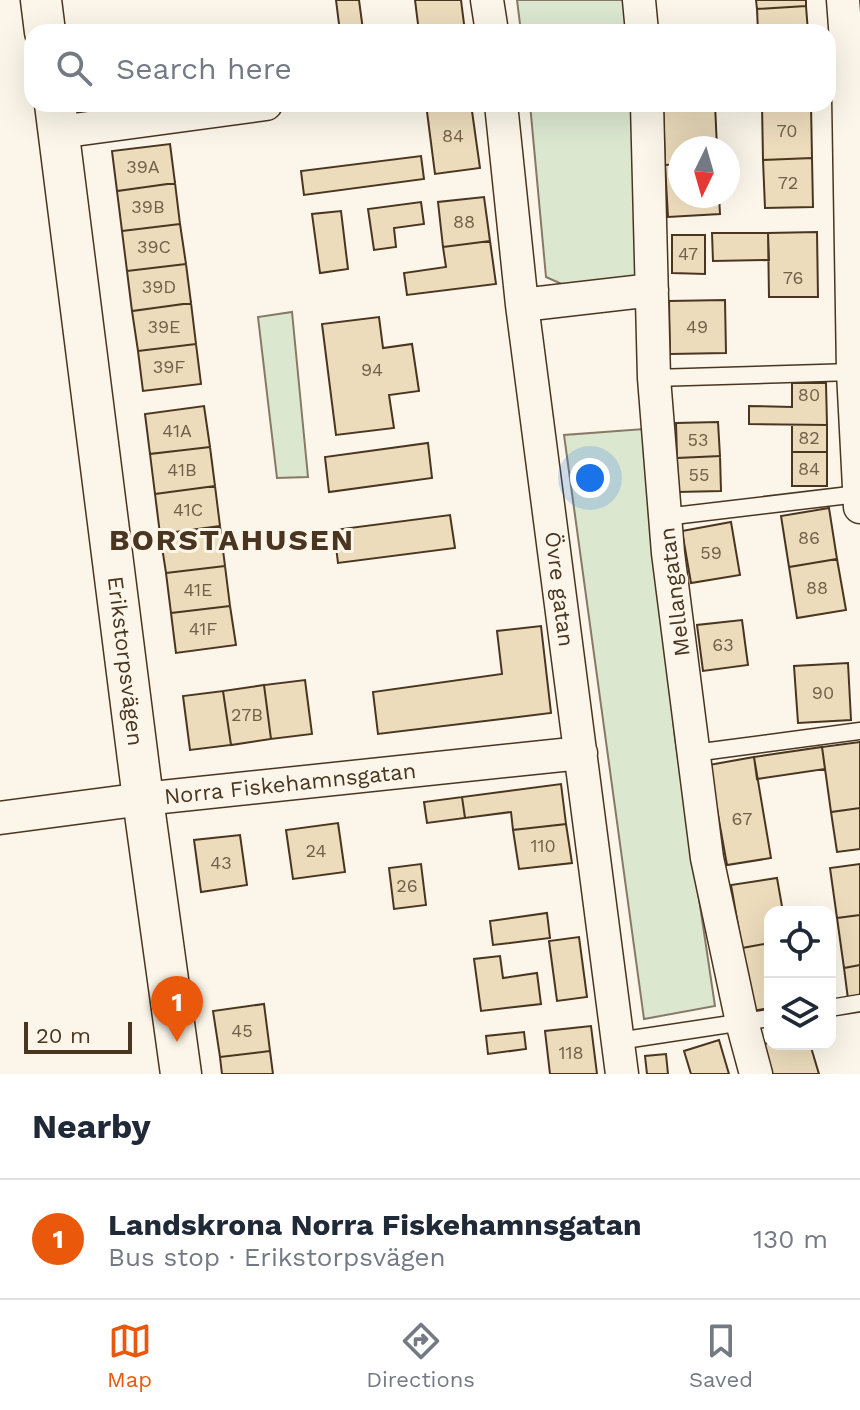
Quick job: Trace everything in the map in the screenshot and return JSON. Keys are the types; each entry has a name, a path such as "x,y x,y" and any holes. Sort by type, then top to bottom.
{"street":[{"path":"41,0 44,24"},
{"path":"487,0 491,24"},
{"path":"639,0 641,24"},
{"path":"843,0 854,67 853,372 859,500"},
{"path":"57,118 147,112"},
{"name":"Övre gatan","path":"502,112 522,305 622,1074"},
{"name":"Mellangatan","path":"647,112 654,378 668,553 707,858 756,1020 756,1074"},
{"name":"Erikstorpsvägen","path":"57,118 181,1074"},
{"path":"522,305 652,290"},
{"name":"Norra Fiskehamnsgatan","path":"0,818 143,799 581,753"}],"lane":[{"path":"654,378 853,372"},
{"path":"665,517 859,500"},
{"path":"694,753 860,731"},
{"path":"836,1007 860,1003"},
{"path":"618,1041 756,1020"}],"green space":[{"path":"517,0 624,0 626,24 520,24"},
{"path":"531,112 633,112 637,276 566,286 546,277"},
{"path":"292,312 308,477 277,478 258,317"},
{"path":"644,429 675,738 715,1006 644,1019 564,435"}],"building":[{"path":"336,0 359,0 362,24 339,24"},
{"path":"415,0 461,0 464,24 418,24"},
{"path":"756,0 806,0 806,6 757,9"},
{"path":"806,6 807,24 758,24 757,9"},
{"path":"427,112 472,112 480,168 435,174"},
{"path":"663,112 715,112 716,136 668,136 668,165 665,165"},
{"path":"762,112 811,112 812,158 763,160"},
{"path":"170,144 175,183 117,191 112,151"},
{"path":"421,156 424,179 304,195 301,171"},
{"path":"812,158 813,207 765,208 763,160"},
{"path":"665,165 668,165 668,208 720,208 720,214 668,217"},
{"path":"175,183 180,224 122,231 117,191"},
{"path":"484,197 490,241 443,247 438,202"},
{"path":"421,202 424,224 394,228 396,247 374,250 368,209"},
{"path":"341,211 348,269 320,273 312,214"},
{"path":"180,224 186,264 127,271 122,231"},
{"path":"817,232 818,297 769,297 768,233"},
{"path":"712,233 768,233 769,260 713,261"},
{"path":"672,235 705,235 705,274 672,273"},
{"path":"490,241 496,284 407,295 404,273 446,267 443,247"},
{"path":"186,264 191,303 132,311 127,271"},
{"path":"725,300 726,353 670,354 669,301"},
{"path":"191,303 196,344 138,351 132,311"},
{"path":"379,317 383,348 412,344 419,391 389,395 394,428 336,435 322,324"},
{"path":"196,344 201,384 143,391 138,351"},
{"path":"792,383 826,383 827,425 749,424 749,406 792,407"},
{"path":"204,406 210,447 150,454 145,414"},
{"path":"718,422 720,456 677,458 676,423"},
{"path":"792,425 827,425 827,452 792,452"},
{"path":"428,443 432,478 329,492 325,457"},
{"path":"210,447 215,486 155,494 150,454"},
{"path":"792,452 827,452 827,486 792,486"},
{"path":"720,456 721,491 678,492 677,458"},
{"path":"215,486 220,526 160,534 155,494"},
{"path":"829,508 837,559 789,567 781,516"},
{"path":"450,515 455,548 338,563 334,530"},
{"path":"731,522 740,575 691,583 682,531"},
{"path":"220,526 225,566 166,573 160,534"},
{"path":"837,559 846,610 797,618 789,567"},
{"path":"225,566 230,606 171,613 166,573"},
{"path":"230,606 236,645 176,653 171,613"},
{"path":"742,620 748,665 703,671 697,625"},
{"path":"541,626 551,713 378,734 373,692 502,674 497,631"},
{"path":"848,663 851,720 798,723 794,666"},
{"path":"305,680 312,734 271,739 264,685"},
{"path":"264,685 271,739 231,745 223,691"},
{"path":"223,691 231,745 190,750 183,696"},
{"path":"860,742 860,808 831,812 822,747"},
{"path":"822,747 825,769 757,779 754,757"},
{"path":"754,757 771,858 727,865 709,765"},
{"path":"561,784 566,824 513,830 511,812 465,818 462,797"},
{"path":"462,797 465,818 427,823 424,802"},
{"path":"860,808 860,849 837,852 831,812"},
{"path":"338,823 345,872 293,879 286,830"},
{"path":"566,824 572,863 519,869 513,830"},
{"path":"240,835 247,885 201,892 194,840"},
{"path":"421,864 426,905 394,909 389,868"},
{"path":"860,864 860,915 837,918 830,868"},
{"path":"777,878 782,906 764,906 764,944 742,948 731,885"},
{"path":"547,913 550,938 493,945 490,921"},
{"path":"860,915 860,965 844,968 837,918"},
{"path":"579,937 587,997 557,1001 549,941"},
{"path":"764,944 764,1009 752,1011 742,948"},
{"path":"500,956 503,978 537,973 541,1004 481,1011 474,959"},
{"path":"860,965 860,997 848,999 844,968"},
{"path":"264,1004 270,1051 220,1057 213,1011"},
{"path":"591,1026 597,1074 550,1074 545,1031"},
{"path":"524,1032 526,1049 488,1054 486,1036"},
{"path":"719,1040 729,1074 691,1074 684,1051"},
{"path":"762,1045 764,1050 812,1050 819,1074 770,1074"},
{"path":"270,1051 273,1074 222,1074 220,1057"},
{"path":"666,1054 668,1074 647,1074 645,1056"}],"place":[{"name":"Landskrona Norra Fiskehamnsgatan","path":"177,1042"}],"district":[{"name":"BORSTAHUSEN","path":"232,540"}]}
